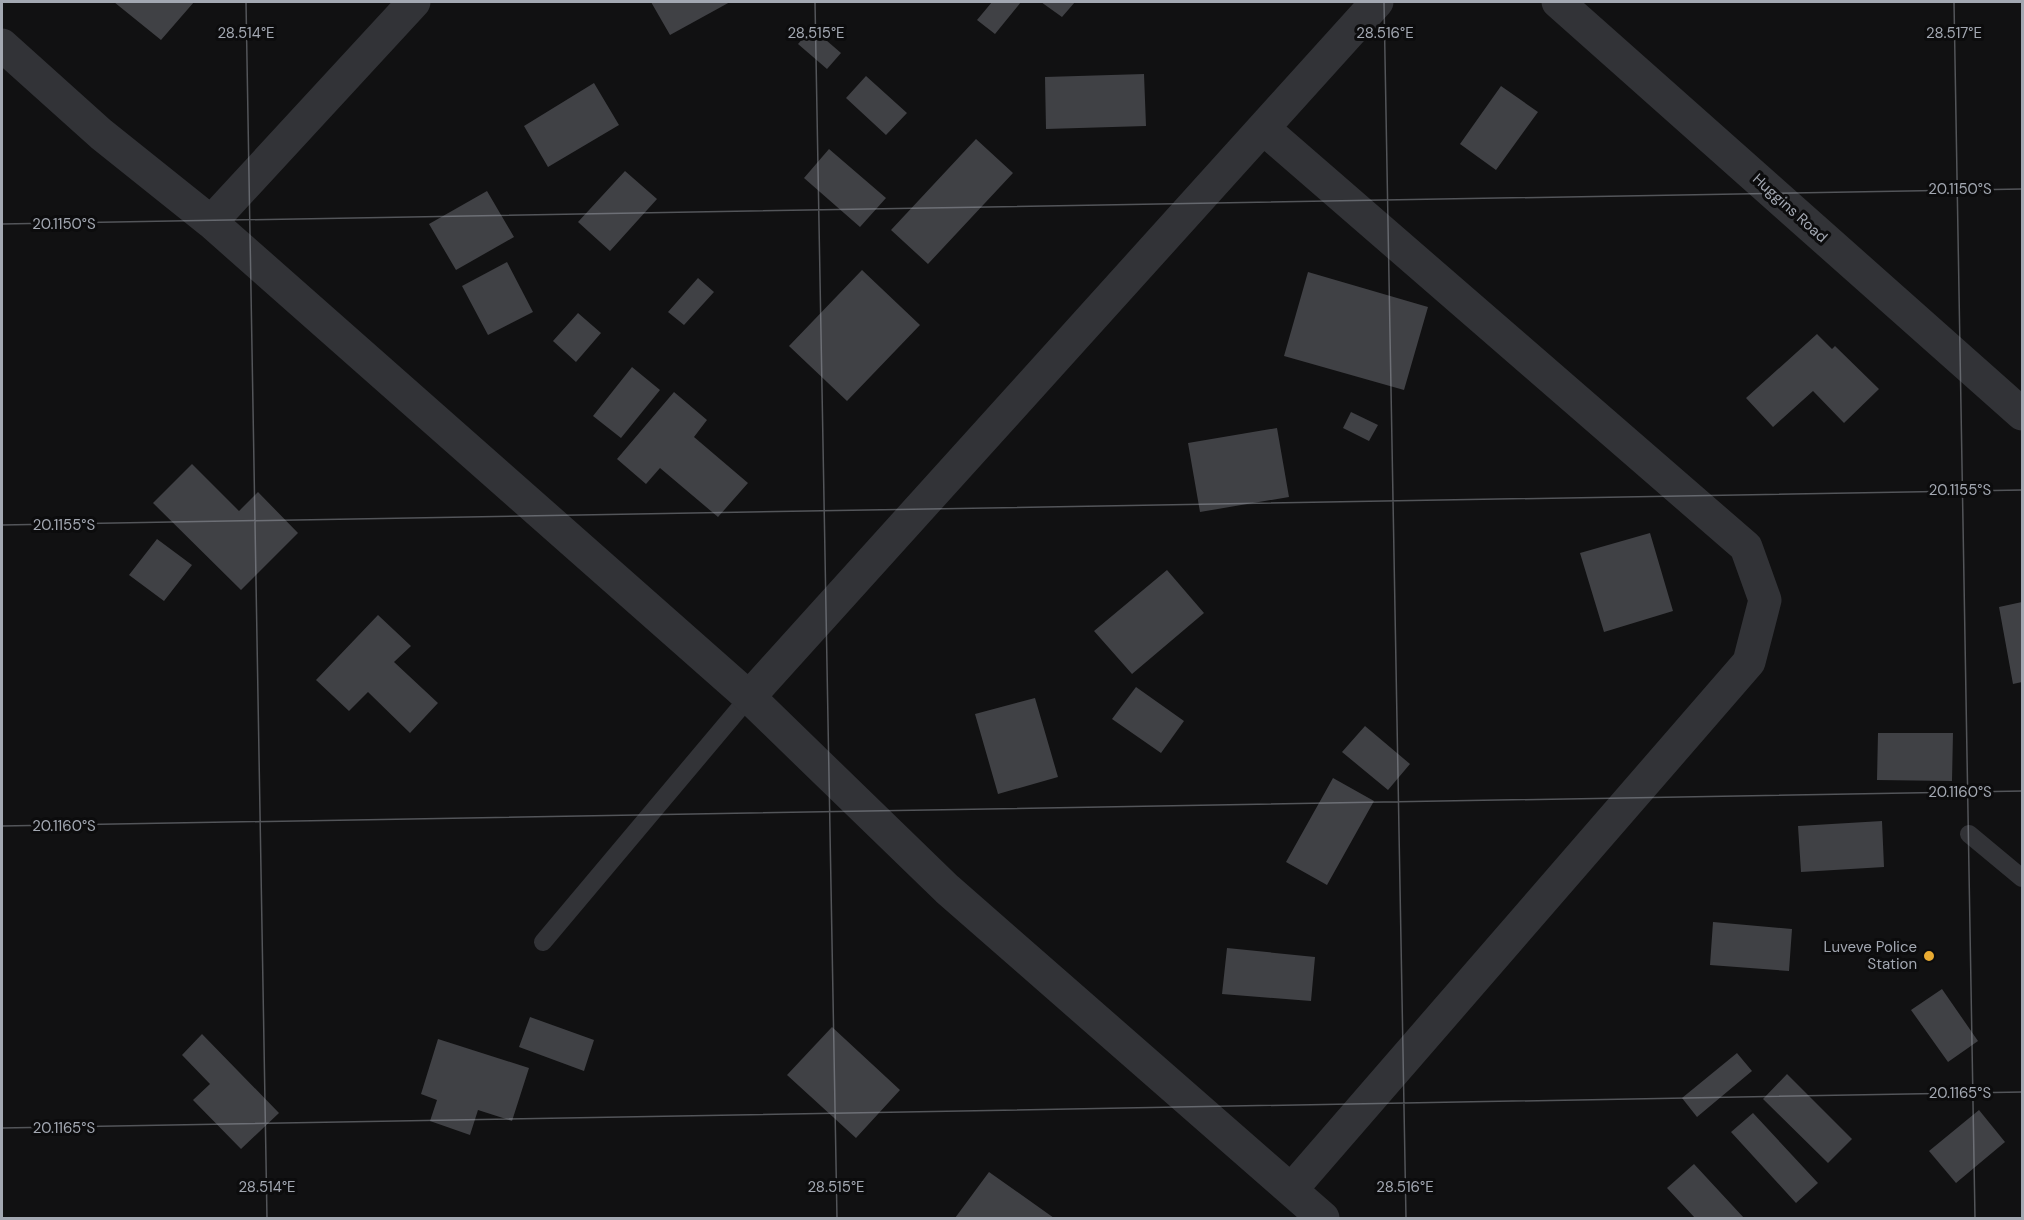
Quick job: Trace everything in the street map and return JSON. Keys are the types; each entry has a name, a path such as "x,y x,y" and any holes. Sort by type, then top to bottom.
{"street":[{"path":"211,222 414,2"},
{"path":"750,697 1377,2"},
{"name":"Huggins Road","path":"1558,2 2022,414"},
{"path":"2,45 101,134 211,222 750,697 947,889 1323,1218"},
{"path":"1263,128 1746,547 1765,600 1749,662 1291,1190"}],"lane":[{"path":"543,942 750,697"},
{"path":"1969,834 2022,878"}],"building":[{"path":"114,2 194,2 161,40"},
{"path":"651,2 730,2 670,35"},
{"path":"992,2 1021,2 995,34 977,20"},
{"path":"1041,2 1075,2 1062,17"},
{"path":"812,28 841,53 827,69 798,44"},
{"path":"1144,74 1146,126 1046,129 1045,77"},
{"path":"866,76 907,113 886,135 846,98"},
{"path":"594,83 619,125 548,167 524,126"},
{"path":"1501,86 1538,112 1496,170 1460,144"},
{"path":"976,139 1013,173 928,264 891,230"},
{"path":"829,149 886,198 860,227 804,178"},
{"path":"625,171 657,199 610,251 578,222"},
{"path":"487,191 514,237 456,270 429,224"},
{"path":"507,262 533,312 488,335 462,286"},
{"path":"862,270 920,325 847,401 789,346"},
{"path":"1308,272 1428,307 1404,390 1284,356"},
{"path":"698,278 714,292 684,325 668,312"},
{"path":"578,313 601,333 576,362 553,341"},
{"path":"1817,334 1832,349 1835,346 1879,389 1844,423 1813,391 1773,427 1746,398"},
{"path":"632,367 660,390 621,438 593,416"},
{"path":"674,392 707,420 694,437 748,483 718,517 660,468 646,484 617,459"},
{"path":"1351,412 1378,425 1369,441 1343,428"},
{"path":"1277,428 1289,497 1200,512 1188,443"},
{"path":"192,464 239,511 258,492 298,533 241,590 153,503"},
{"path":"1650,533 1673,611 1604,632 1580,553"},
{"path":"157,539 192,565 164,601 129,575"},
{"path":"1167,570 1204,613 1132,674 1094,631"},
{"path":"2022,602 2022,682 2013,684 1999,607"},
{"path":"378,615 411,646 394,662 438,703 410,733 368,692 349,711 316,680"},
{"path":"1136,687 1184,721 1161,753 1112,719"},
{"path":"1035,698 1058,777 998,794 975,714"},
{"path":"1365,726 1410,764 1388,790 1342,752"},
{"path":"1878,733 1953,733 1952,781 1877,780"},
{"path":"1333,778 1374,801 1327,885 1286,862"},
{"path":"1882,821 1884,867 1801,872 1798,826"},
{"path":"1713,922 1792,929 1789,971 1710,965"},
{"path":"1227,948 1315,957 1311,1001 1222,994"},
{"path":"1942,989 1978,1041 1948,1062 1911,1010"},
{"path":"530,1017 594,1040 584,1071 519,1047"},
{"path":"832,1027 900,1090 856,1138 787,1075"},
{"path":"202,1034 279,1113 241,1149 193,1100 210,1084 182,1055"},
{"path":"438,1039 529,1068 512,1121 478,1110 470,1135 430,1121 437,1100 421,1094"},
{"path":"1737,1053 1752,1071 1697,1117 1682,1098"},
{"path":"1787,1074 1852,1139 1828,1163 1763,1099"},
{"path":"1979,1110 2005,1142 1956,1183 1929,1151"},
{"path":"1753,1113 1818,1183 1796,1203 1731,1132"},
{"path":"1694,1164 1744,1218 1695,1218 1667,1188"},
{"path":"989,1172 1054,1218 955,1218"}],"place":[{"name":"Luveve Police Station","path":"1929,956"}]}
